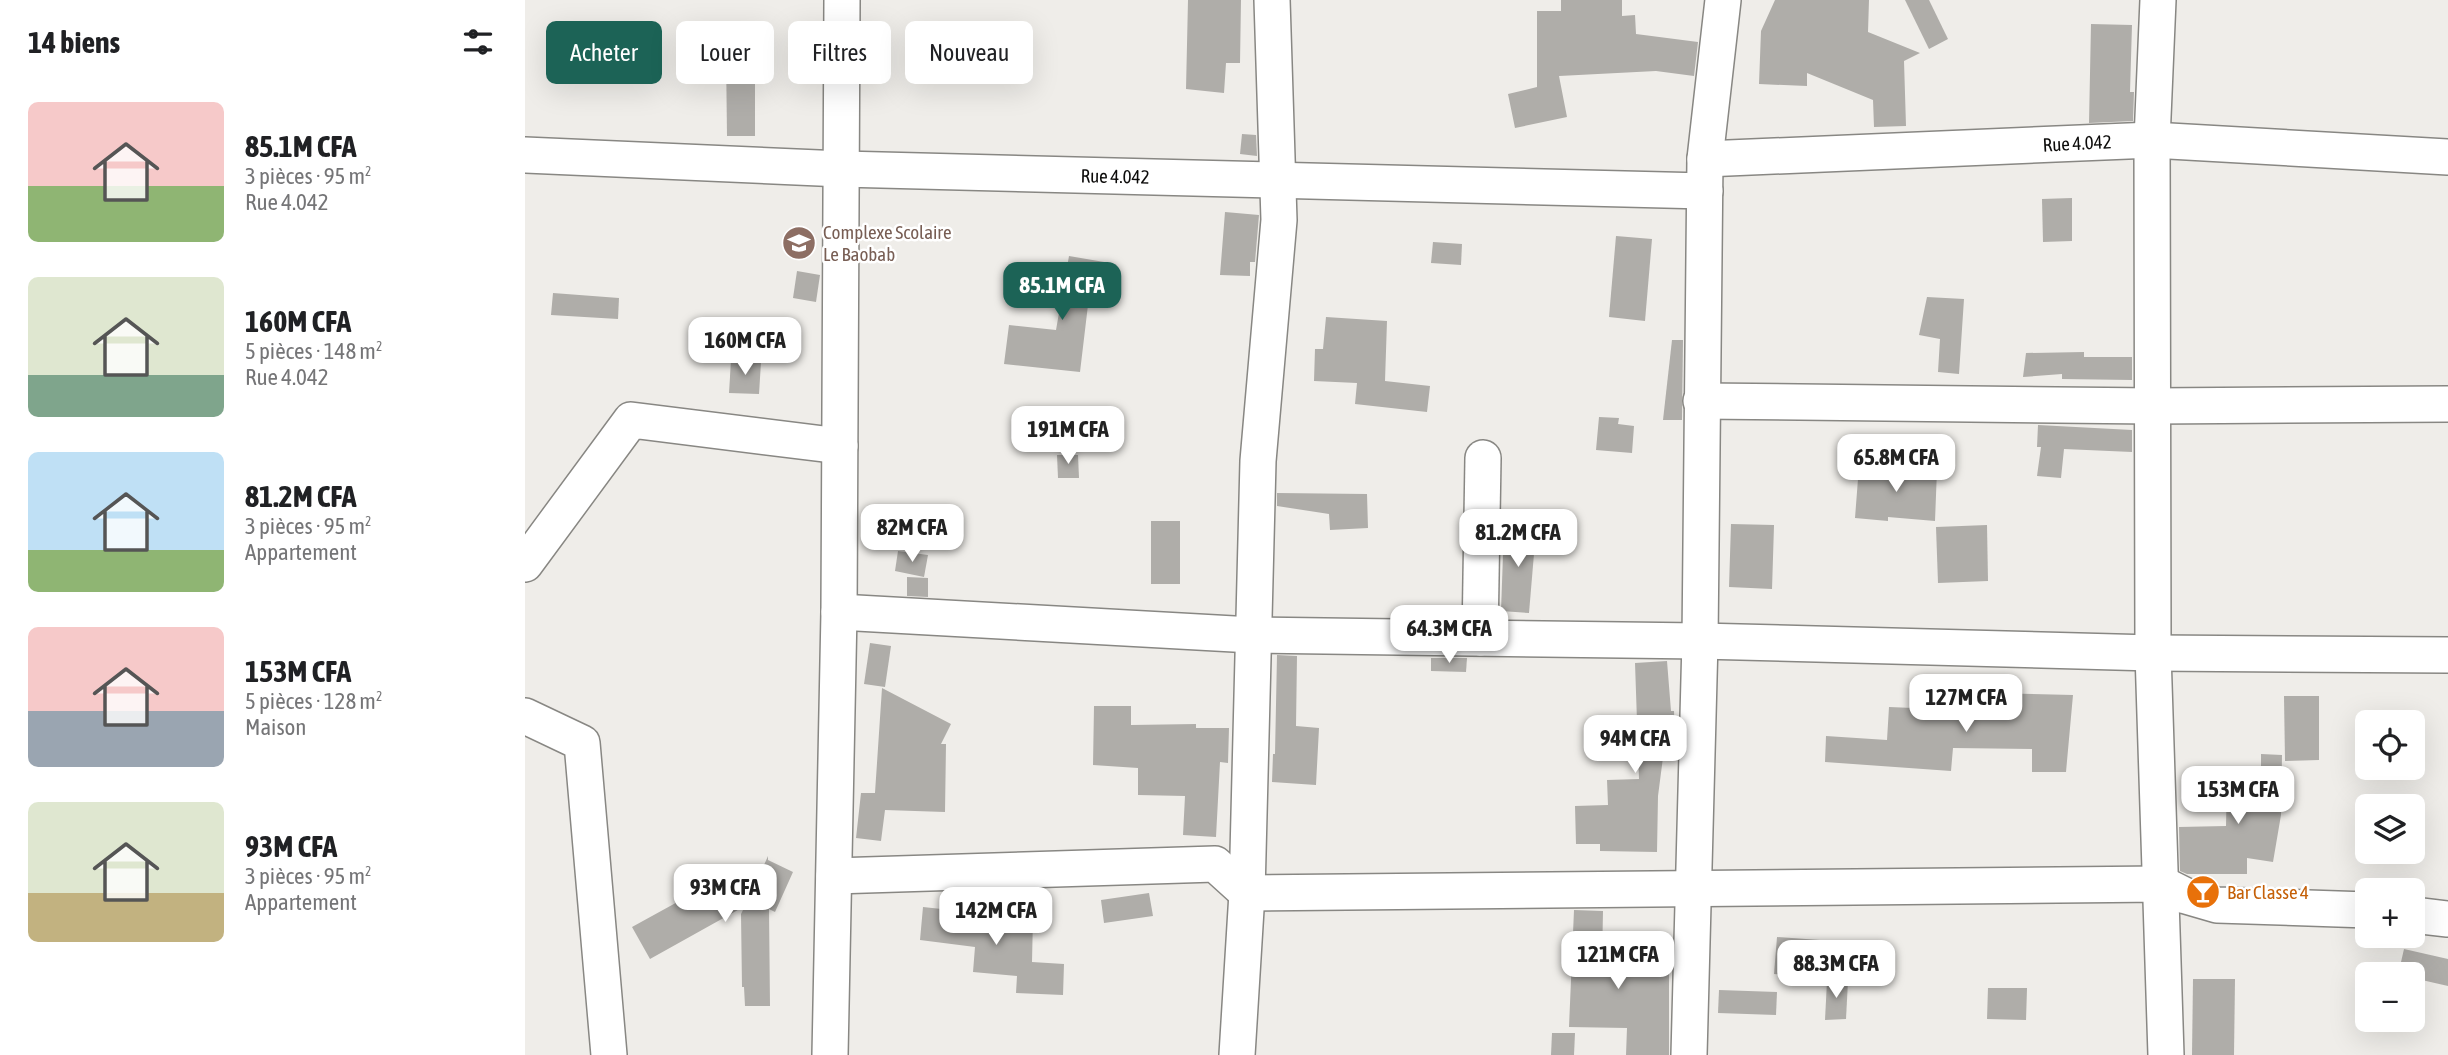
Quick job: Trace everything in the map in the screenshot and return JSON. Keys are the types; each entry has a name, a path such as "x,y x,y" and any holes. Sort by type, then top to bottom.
{"street":[{"path":"830,1055 839,612 842,0"},
{"path":"1237,1055 1247,893 1258,461 1279,220 1272,0"},
{"path":"1689,1055 1700,641 1705,175 1723,0"},
{"path":"2158,0 2152,140 2153,653 2166,1055"},
{"name":"Rue 4.042","path":"525,155 842,169 1278,180 1705,175 2152,140 2448,157"},
{"path":"1701,401 2154,406 2448,404"},
{"path":"525,564 631,420 840,446"},
{"path":"1480,638 1483,458"},
{"path":"839,612 1252,635 1700,641 2153,653 2448,655"},
{"path":"525,716 582,743 609,1055"},
{"path":"834,876 1215,864 1247,893 2162,884 2186,896 2217,905 2355,910"},
{"path":"2425,916 2448,919"}],"building":[{"path":"1188,0 1241,0 1240,63 1226,63 1224,93 1186,89"},
{"path":"1561,0 1622,0 1622,16 1635,15 1636,34 1698,42 1694,76 1656,71 1559,76 1567,117 1515,128 1508,94 1537,87 1537,11 1561,11"},
{"path":"1775,0 1869,0 1868,32 1920,53 1904,61 1906,126 1874,127 1873,100 1807,73 1807,86 1759,84 1761,31"},
{"path":"1905,0 1929,0 1948,39 1929,49"},
{"path":"2091,24 2132,25 2130,92 2134,92 2133,121 2089,123"},
{"path":"726,84 755,84 755,136 727,136"},
{"path":"1242,134 1256,135 1257,156 1240,154"},
{"path":"2072,198 2072,241 2043,242 2042,199"},
{"path":"1225,212 1259,215 1255,262 1250,262 1250,276 1220,275"},
{"path":"1616,236 1652,239 1645,321 1609,317"},
{"path":"1433,242 1462,244 1461,265 1431,263"},
{"path":"1069,256 1110,263 1103,308 1088,305 1080,372 1004,364 1009,325 1056,330"},
{"path":"797,271 820,275 816,302 793,298"},
{"path":"553,293 619,298 618,319 551,315"},
{"path":"1927,297 1964,299 1959,374 1938,372 1940,339 1919,335"},
{"path":"1326,317 1387,321 1385,381 1430,386 1427,412 1355,404 1357,383 1314,381 1315,349 1323,349"},
{"path":"1672,340 1683,340 1682,420 1663,420"},
{"path":"2084,352 2084,357 2132,357 2132,380 2062,379 2062,374 2023,377 2026,353"},
{"path":"731,360 761,362 759,394 729,393"},
{"path":"1599,417 1619,418 1618,424 1634,426 1632,453 1596,450"},
{"path":"2038,425 2132,430 2132,452 2064,449 2061,478 2037,476 2041,447 2037,447"},
{"path":"1057,455 1078,455 1079,478 1058,478"},
{"path":"1859,466 1937,470 1935,521 1888,517 1888,521 1855,518"},
{"path":"1277,493 1367,494 1368,528 1330,530 1329,514 1277,506"},
{"path":"1151,521 1180,521 1180,584 1151,584"},
{"path":"1731,524 1774,525 1772,589 1729,587"},
{"path":"1987,525 1988,581 1938,583 1936,527"},
{"path":"1504,527 1536,530 1529,613 1501,611"},
{"path":"898,551 928,555 924,577 895,571"},
{"path":"907,577 928,578 928,597 907,596"},
{"path":"870,643 891,646 885,687 864,684"},
{"path":"1277,655 1297,656 1296,726 1319,728 1316,785 1272,782"},
{"path":"1431,658 1467,658 1466,672 1431,671"},
{"path":"1667,661 1675,742 1665,742 1658,796 1657,852 1600,851 1600,844 1576,844 1575,806 1608,805 1607,780 1639,779 1635,663"},
{"path":"882,688 951,724 941,744 946,744 945,812 885,810 881,841 856,838 861,793 875,793"},
{"path":"1986,693 2073,695 2066,772 2032,772 2032,749 1953,748 1951,771 1825,762 1826,736 1887,740 1889,707 1986,711"},
{"path":"2284,696 2319,696 2319,760 2285,761"},
{"path":"1094,706 1131,706 1131,725 1196,724 1196,728 1229,728 1228,763 1220,762 1216,837 1183,835 1185,796 1138,795 1138,768 1093,765"},
{"path":"2261,754 2282,755 2281,815 2273,862 2247,858 2247,874 2187,874 2180,871 2179,827 2226,826 2227,777 2261,777"},
{"path":"768,856 768,860 793,872 775,912 769,909 770,1006 745,1006 742,987 741,914 745,906 650,959 632,927 732,872 748,901"},
{"path":"1149,893 1153,916 1104,923 1101,900"},
{"path":"923,907 997,917 1033,917 1032,962 1064,964 1063,995 1016,993 1017,976 973,972 975,947 920,940"},
{"path":"1574,910 1603,911 1602,962 1669,963 1669,1055 1626,1055 1627,1028 1569,1027"},
{"path":"1777,937 1820,940 1817,978 1774,974"},
{"path":"2404,949 2448,959 2448,986 2425,981 2425,962 2401,962"},
{"path":"2193,979 2235,979 2234,1055 2192,1055"},
{"path":"1827,981 1848,981 1846,1019 1825,1020"},
{"path":"1988,988 2027,988 2026,1020 1987,1019"},
{"path":"1719,990 1777,992 1776,1015 1718,1013"},
{"path":"1552,1033 1575,1033 1574,1055 1551,1055"}],"place":[{"name":"Complexe Scolaire Le Baobab","path":"799,243"},
{"name":"Bar Classe 4","path":"2203,892"}]}
